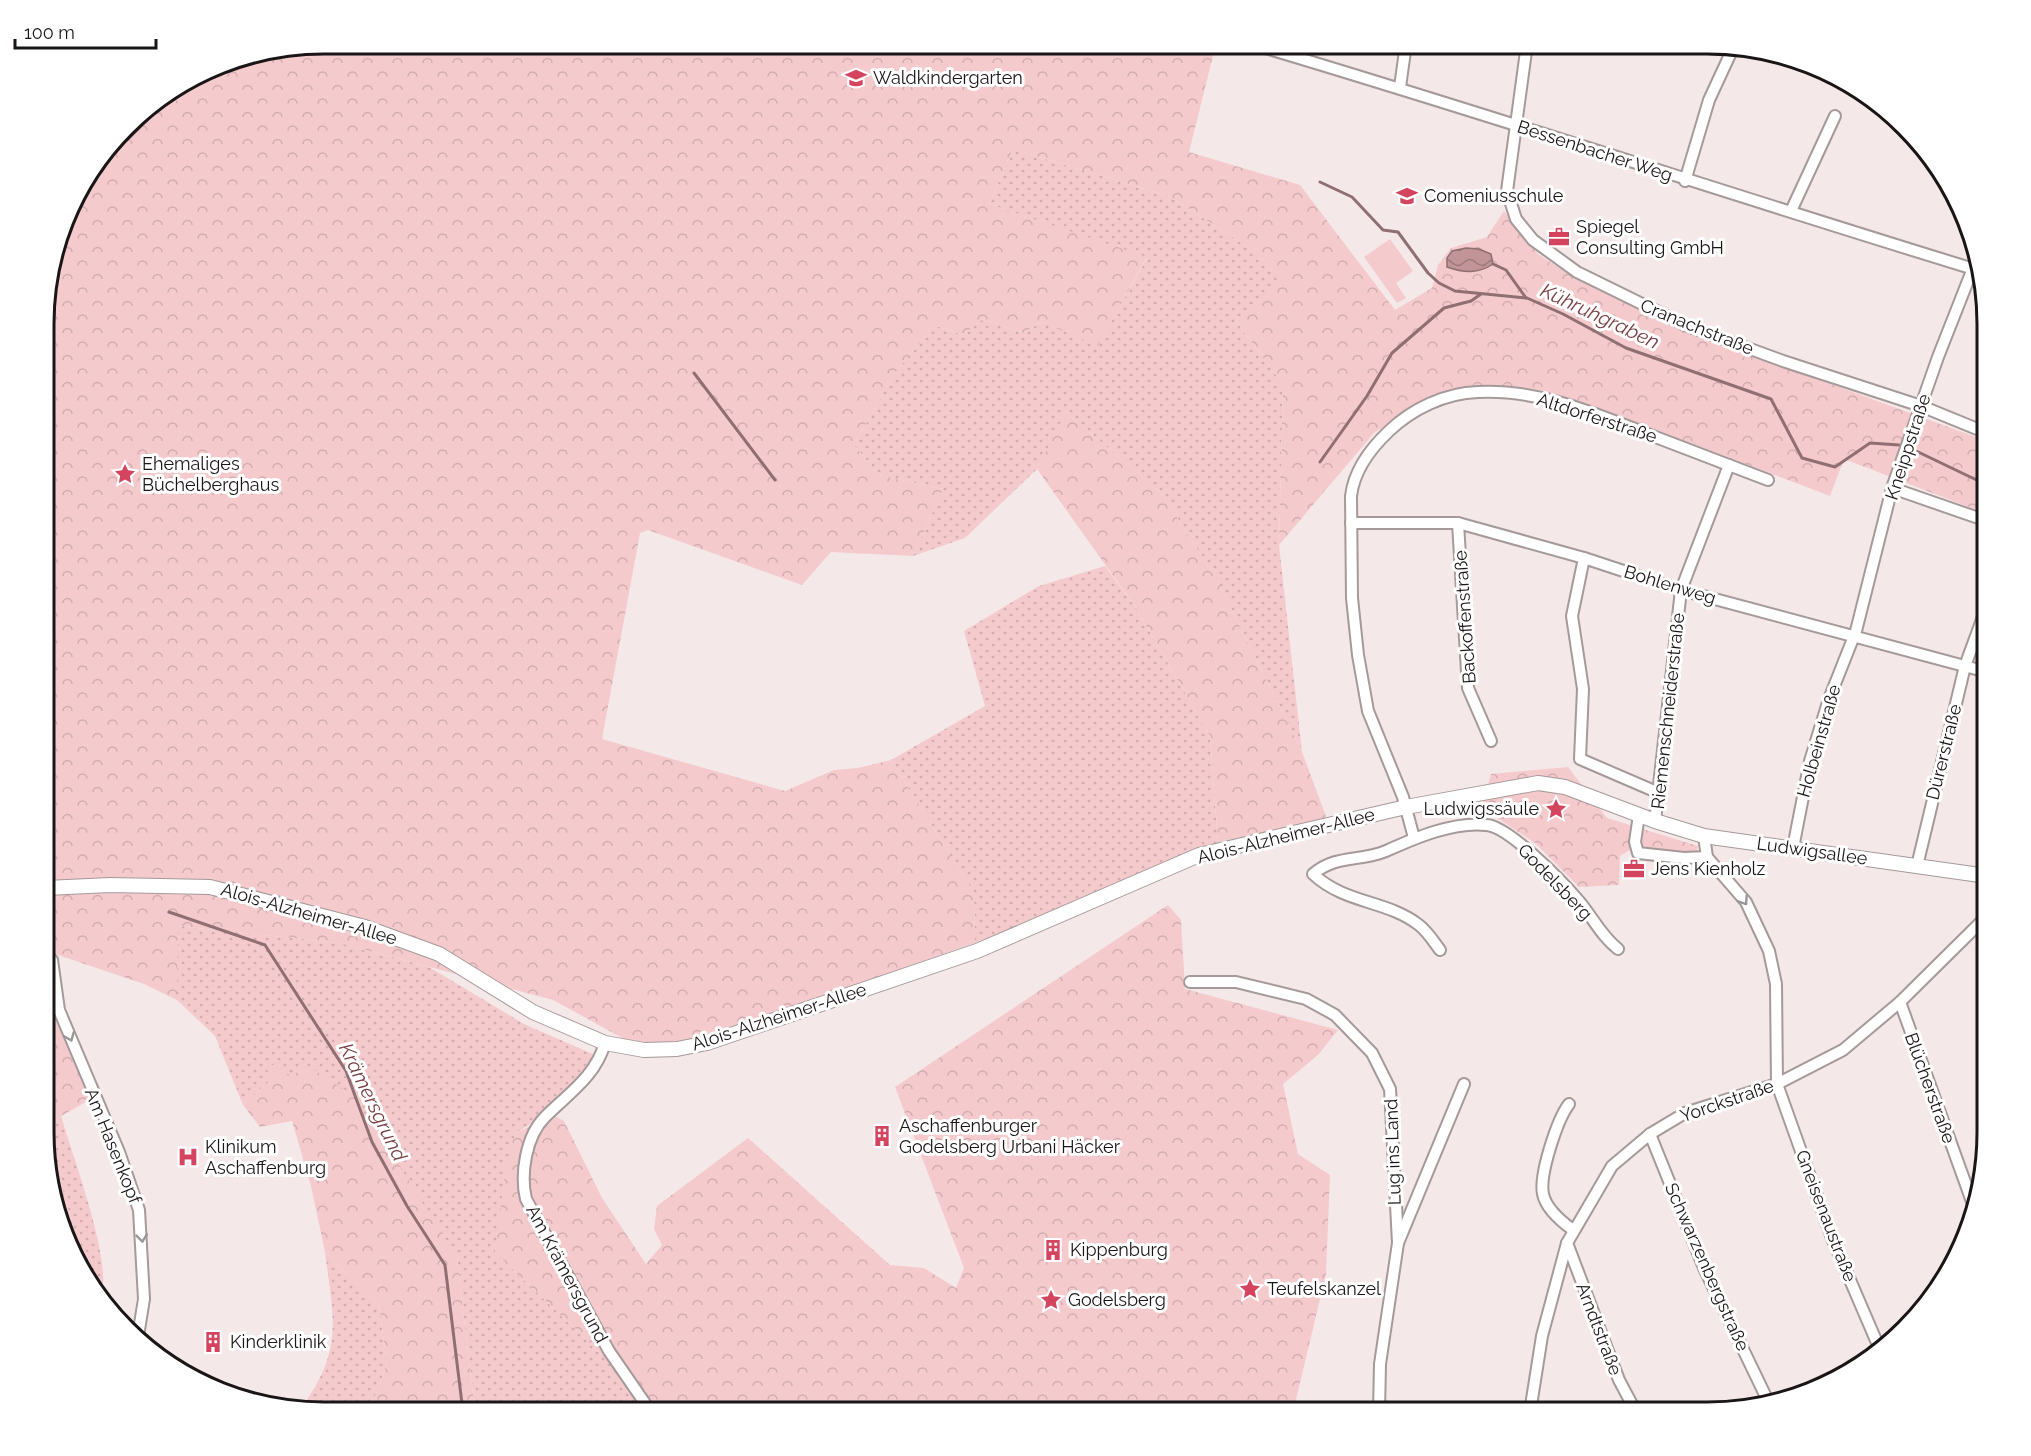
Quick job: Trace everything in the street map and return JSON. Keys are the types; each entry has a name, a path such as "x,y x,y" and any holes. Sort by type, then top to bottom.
{"street":[{"name":"Bessenbacher Weg","path":"1286,54 1400,87 1685,181 1971,266"},
{"path":"1400,87 1405,54"},
{"name":"Cranachstraße","path":"1526,54 1507,191 1516,219 1533,240 1577,272 1685,325 1783,361 1921,405 1977,429"},
{"path":"1685,181 1708,100 1730,55"},
{"path":"1791,211 1834,116"},
{"name":"Kneippstraße","path":"1854,636 1892,488 1921,405 1972,274"},
{"name":"Altdorferstraße","path":"1406,807 1368,711 1358,655 1352,598 1351,523 1352,484 1373,445 1401,419 1420,408 1448,397 1478,392 1544,397 1768,480"},
{"name":"Riemenschneiderstraße","path":"1656,821 1681,590 1729,465"},
{"path":"1892,488 1977,518"},
{"name":"Bohlenweg","path":"1351,523 1458,523 1584,558 1681,590 1977,669"},
{"name":"Backoffenstraße","path":"1458,523 1468,688 1491,741"},
{"path":"1584,558 1572,616 1583,688 1580,759 1659,793"},
{"name":"Dürerstraße","path":"1917,866 1965,666 1977,633"},
{"name":"Holbeinstraße","path":"1793,848 1810,761 1829,699 1854,636"},
{"name":"Ludwigsallee","path":"1406,807 1538,783 1565,787 1656,821 1704,836 1977,875"},
{"path":"1406,807 1414,838"},
{"name":"Alois-Alzheimer-Allee","path":"54,888 120,884 210,886 327,916 439,954 533,1012 605,1043 644,1050 676,1049 707,1043 977,951 1199,855 1406,807"},
{"path":"1639,815 1635,842 1638,853 1684,858 1707,857 1704,836"},
{"name":"Godelsberg","path":"1440,950 1419,925 1395,913 1342,895 1313,874 1327,863 1378,854 1414,838 1470,824 1490,825 1527,849 1578,899 1618,949"},
{"name":"Gneisenaustraße","path":"1707,857 1746,902 1769,951 1776,984 1777,1084 1832,1238 1877,1342"},
{"name":"Yorckstraße","path":"1532,1402 1542,1336 1567,1243 1612,1166 1650,1134 1685,1113 1777,1084 1843,1050 1900,1002 1977,927"},
{"name":"Am Hasenkopf","path":"54,974 59,1010 119,1152 139,1210 144,1299 139,1329"},
{"name":"Lug ins Land","path":"1190,982 1236,982 1306,999 1335,1015 1372,1053 1390,1089 1398,1243"},
{"name":"Blücherstraße","path":"1900,1002 1970,1195"},
{"name":"Am Krämersgrund","path":"605,1043 591,1075 538,1126 523,1171 523,1185 526,1199 589,1316 645,1402"},
{"path":"1379,1402 1380,1364 1398,1243 1464,1084"},
{"path":"1569,1104 1562,1113 1549,1152 1543,1195 1557,1218 1573,1230"},
{"name":"Schwarzenbergstraße","path":"1650,1134 1704,1268 1765,1396"},
{"name":"Arndtstraße","path":"1567,1243 1619,1380 1631,1402"}],"green space":[{"path":"324,54 1214,54 1189,152 1300,185 1395,310 1432,288 1438,265 1451,248 1487,237 1504,211 1538,254 1568,274 1677,328 1977,437 1977,510 1844,459 1830,496 1630,420 1541,390 1478,385 1430,396 1374,433 1279,545 1283,385 1236,321 1284,278 1248,247 1171,197 1013,149 989,204 1147,257 1098,346 1042,322 1023,333 983,319 963,335 934,325 894,374 854,445 879,475 943,489 913,556 831,552 802,585 648,530 640,533 602,739 785,791 834,770 858,768 891,760 974,893 975,943 710,1035 681,1042 651,1044 626,1040 553,1000 340,943 178,926 177,1000 144,984 54,954 54,324 56,288 63,254 75,220 90,189 110,159 133,133 174,99 204,82 237,68 288,56"},
{"path":"1013,149 1171,197 1248,247 1285,278 1236,321 1283,385 1279,545 1302,752 1219,584 1163,495 1067,413 1037,469 965,538 913,556 943,489 879,475 854,445 894,374 934,325 963,335 983,319 1023,333 1042,322 1098,345 1147,258 989,204"},
{"path":"1390,239 1413,271 1396,283 1406,298 1397,303 1364,257"},
{"path":"1066,412 1163,495 1219,584 1302,752 1327,819 1218,842 1210,736 1136,608 1037,469"},
{"path":"1105,566 1136,608 1210,736 1218,842 975,943 974,893 891,760 985,706 964,631 1039,586"},
{"path":"1568,767 1607,818 1698,846 1696,855 1633,848 1620,856 1619,885 1579,887 1535,843 1482,808 1491,774"},
{"path":"1168,905 1181,920 1185,989 1338,1030 1318,1055 1283,1084 1298,1154 1330,1175 1326,1274 1295,1402 647,1402 628,1380 495,1252 506,1166 515,1133 555,1116 564,1121 602,1198 646,1264 662,1245 654,1229 657,1206 748,1138 890,1265 924,1268 956,1288 964,1268 895,1087"},
{"path":"177,926 340,943 429,967 524,1024 595,1055 580,1078 560,1100 538,1119 515,1133 495,1252 628,1380 642,1402 474,1402 457,1258 291,1077 271,1080 243,1105 215,1036 177,1000"},
{"path":"54,987 94,1097 54,1120"},
{"path":"277,1062 291,1077 307,1065 357,1098 457,1258 474,1402 373,1402 387,1364 379,1305 325,1252 311,1186 292,1121 260,1127 243,1105 271,1080 267,1069"},
{"path":"61,1116 90,1208 101,1259 102,1286 76,1239 56,1164 54,1120"},
{"path":"56,1164 76,1239 63,1202"},
{"path":"325,1252 379,1305 387,1364 373,1402 306,1401 323,1371 329,1353 333,1317"}],"water":[{"path":"1466,248 1479,249 1491,254 1493,264 1482,270 1471,272 1447,267 1447,258 1452,251"}],"waterway":[{"path":"124,142 148,120"},
{"name":"Kühruhgraben","path":"1320,182 1352,197 1383,230 1398,232 1428,273 1439,283 1455,291 1527,298 1563,314 1626,348 1771,399 1802,458 1835,467 1870,443 1899,445"},
{"path":"1493,264 1506,270 1526,298"},
{"path":"1320,462 1367,396 1392,353 1444,308 1471,301 1481,294"},
{"path":"694,373 775,480"},
{"name":"Kühruhgraben","path":"1914,450 1977,480"},
{"name":"Krämersgrund","path":"169,912 265,945 346,1071 372,1142 407,1206 445,1265 462,1402"}],"place":[{"name":"Waldkindergarten","path":"856,78"},
{"name":"Comeniusschule","path":"1407,196"},
{"name":"Spiegel Consulting GmbH","path":"1559,237"},
{"name":"Ehemaliges Büchelberghaus","path":"125,474"},
{"name":"Ludwigssäule","path":"1556,809"},
{"name":"Jens Kienholz","path":"1634,869"},
{"name":"Aschaffenburger Godelsberg Urbani Häcker","path":"882,1136"},
{"name":"Klinikum Aschaffenburg","path":"188,1157"},
{"name":"Kippenburg","path":"1053,1250"},
{"name":"Teufelskanzel","path":"1250,1289"},
{"name":"Godelsberg","path":"1051,1300"},
{"name":"Kinderklinik","path":"213,1342"}]}
